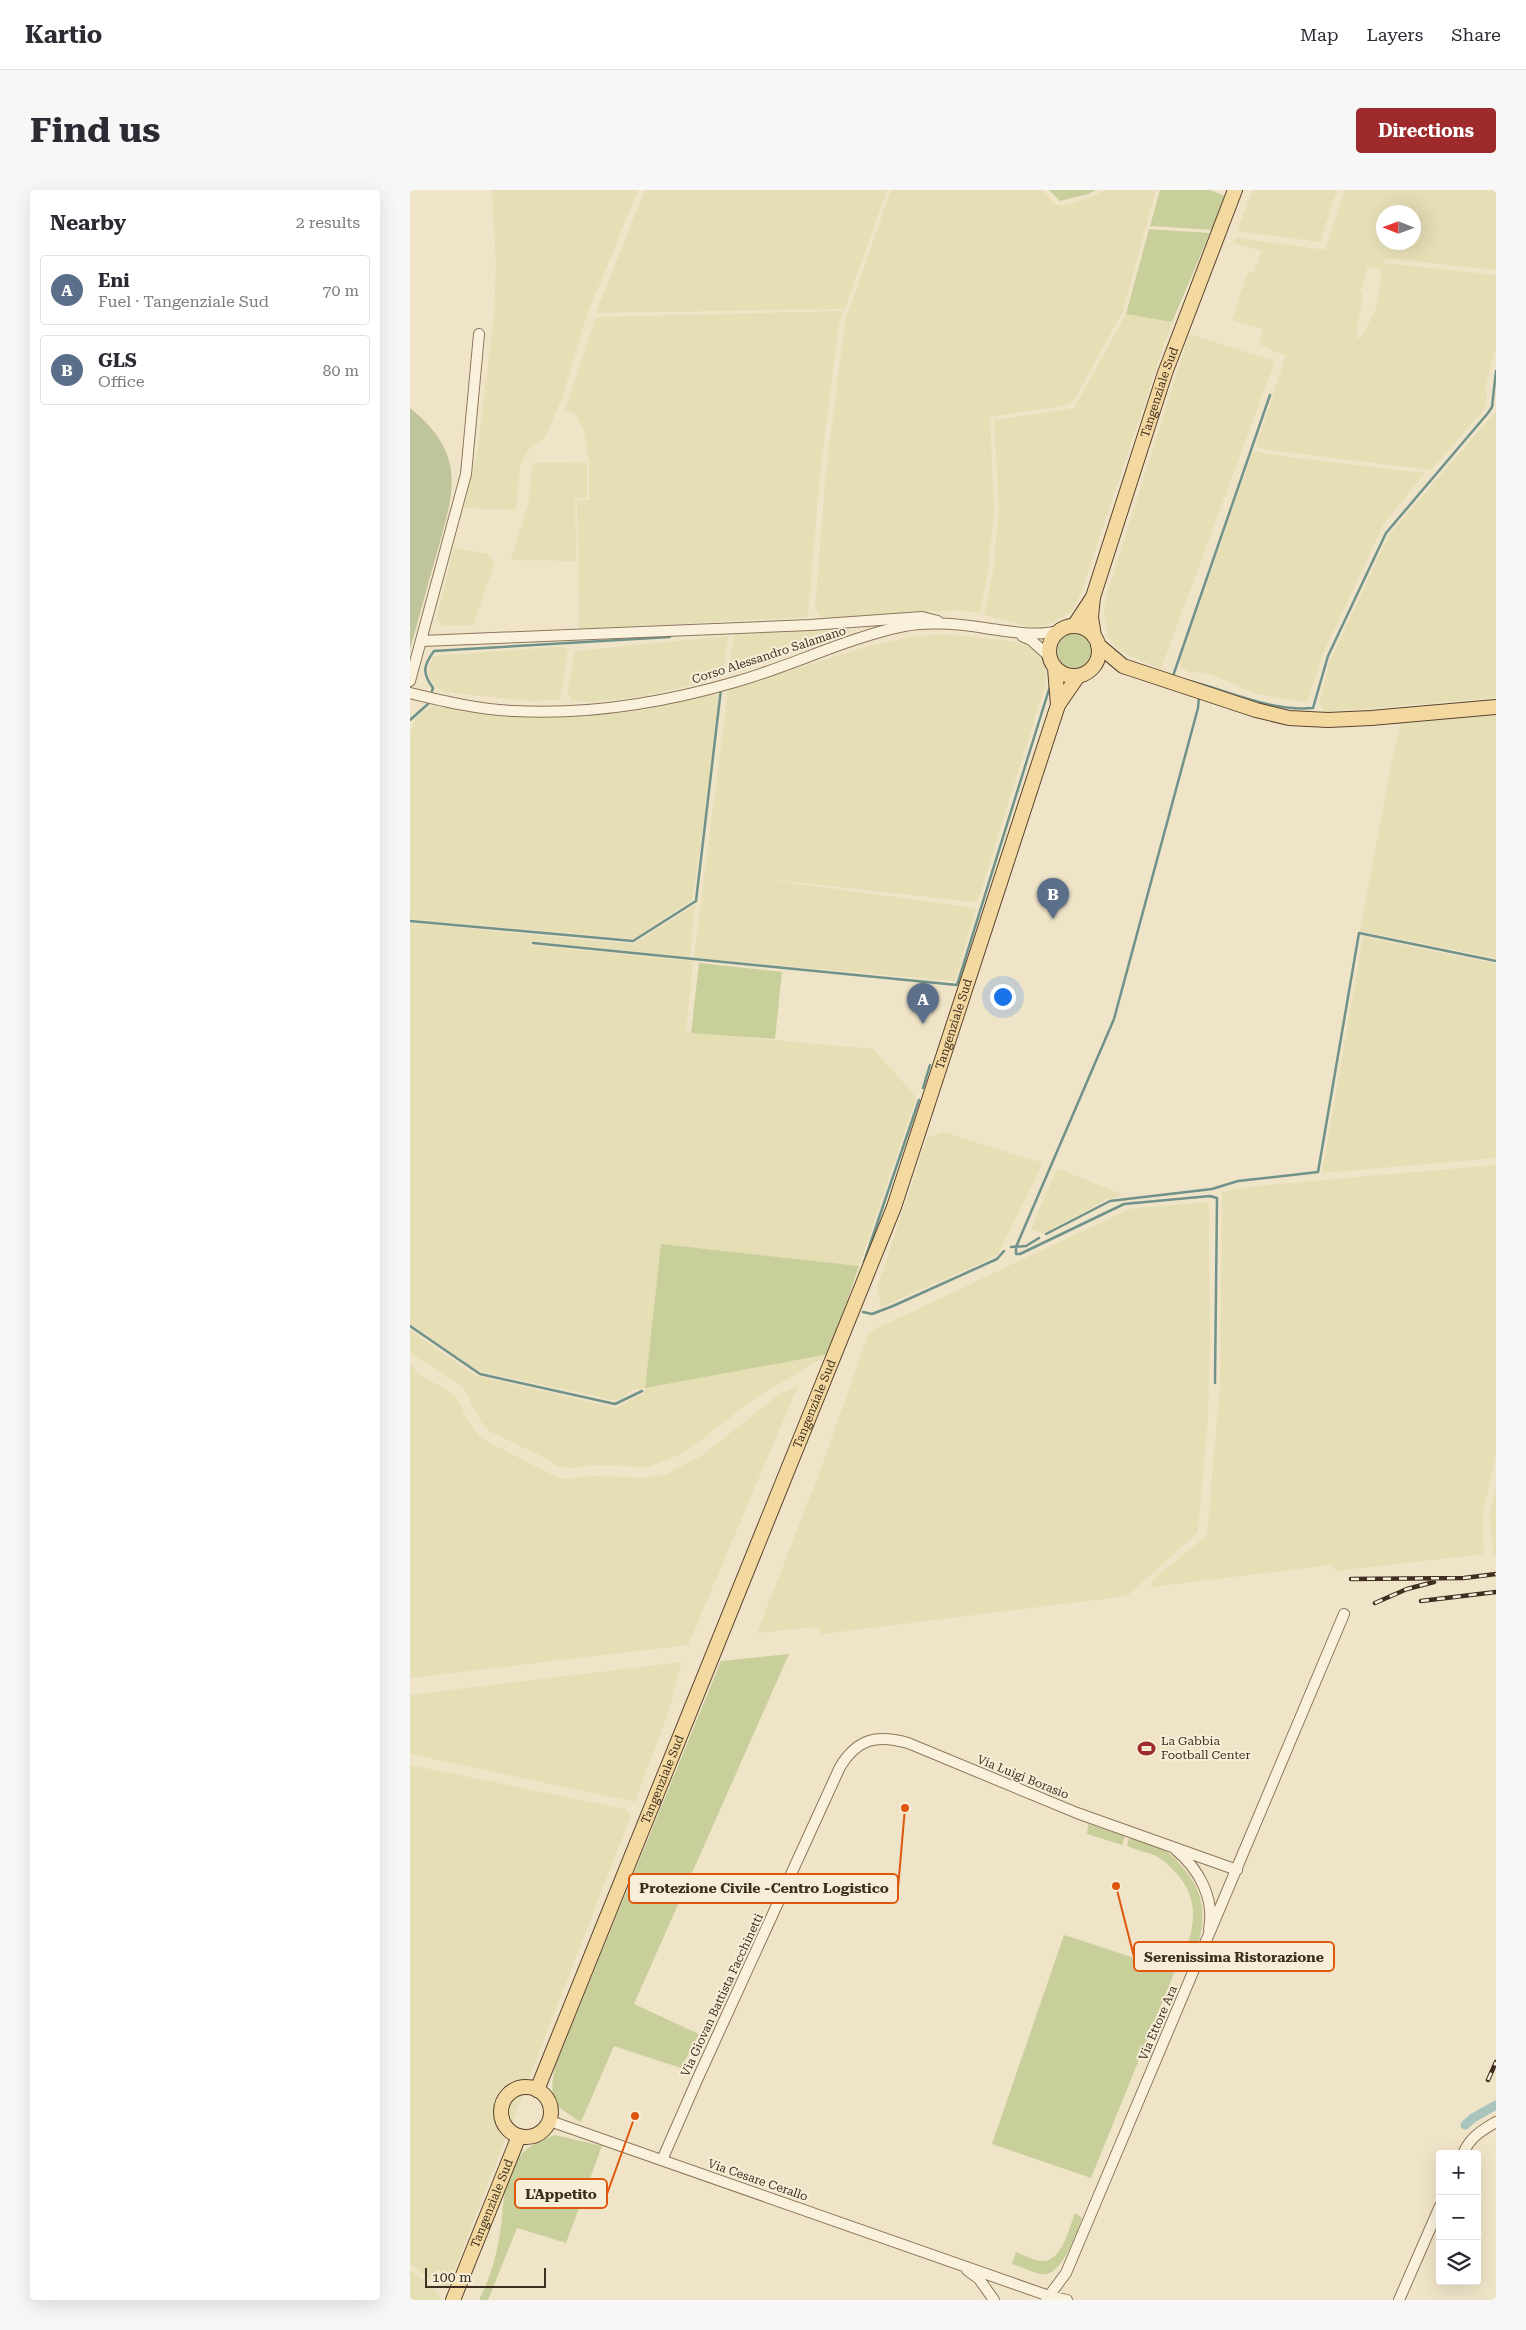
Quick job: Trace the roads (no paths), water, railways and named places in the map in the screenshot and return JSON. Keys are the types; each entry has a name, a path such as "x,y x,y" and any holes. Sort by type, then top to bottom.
{"main road":[{"name":"Tangenziale Sud","path":"1096,641 1091,617 1093,597 1165,373 1235,190"},
{"name":"Tangenziale Sud","path":"1068,628 1093,597"},
{"path":"1123,666 1085,629 1068,628 1050,644 1053,662 1066,675 1078,676 1092,669 1123,666 1256,710 1288,718 1328,720 1363,718 1496,706"},
{"path":"1092,669 1098,658 1096,641"},
{"name":"Tangenziale Sud","path":"1053,662 1058,705"},
{"name":"Tangenziale Sud","path":"537,2090 894,1207 1058,705 1078,676"},
{"path":"526,2087 537,2090 545,2096 550,2105 550,2121 544,2130 535,2136 519,2136 510,2131 503,2122 502,2106 507,2096 516,2090 526,2087"},
{"name":"Tangenziale Sud","path":"453,2300 519,2136"}],"street":[{"path":"410,681 466,474 479,334"},
{"path":"422,641 810,625 922,617 954,624"},
{"name":"Corso Alessandro Salamano","path":"410,693 436,700 513,711 584,711 652,702 736,682 839,646 905,626 954,624 1016,633 1051,633 1068,628"},
{"name":"Corso Alessandro Salamano","path":"1016,633 1031,640 1053,662"},
{"name":"Via Ettore Ara","path":"1048,2298 1066,2273 1206,1945 1344,1614"},
{"name":"Via Luigi Borasio","path":"868,1740 886,1738 908,1743 1077,1813 1237,1870"},
{"name":"Via Giovan Battista Facchinetti","path":"662,2160 696,2080 840,1767 847,1755 868,1740"},
{"name":"Via Luigi Borasio","path":"1169,1845 1187,1859 1205,1888 1211,1919 1206,1945"},
{"name":"Via Cesare Cerallo","path":"550,2121 958,2264 1048,2298 1067,2300"},
{"path":"1465,2150 1468,2142 1479,2132 1496,2122"},
{"path":"1399,2300 1436,2215"},
{"name":"Via Cesare Cerallo","path":"958,2264 979,2279 994,2300"}],"waterway":[{"path":"1182,679 1280,707 1313,708 1328,656 1386,533 1488,413 1492,407 1496,371"},
{"path":"1173,676 1270,395"},
{"path":"432,691 433,688 425,670 434,651 670,637"},
{"path":"533,943 957,985 1051,683"},
{"path":"410,921 633,941 696,901 721,689"},
{"path":"1199,697 1198,708 1114,1019 1016,1247 1016,1254 1020,1254 1124,1204 1210,1196 1217,1198 1215,1383"},
{"path":"410,720 428,704"},
{"path":"1046,1234 1110,1201 1212,1189 1238,1181 1318,1172 1359,933 1496,961"},
{"path":"923,1088 930,1065"},
{"path":"864,1262 919,1100"},
{"path":"1011,1247 1026,1246 1039,1238"},
{"path":"863,1312 872,1314 893,1306 997,1259 1004,1251"},
{"path":"410,1326 480,1374 615,1404 642,1391"},
{"path":"1465,2125 1473,2118 1496,2105"}],"railway":[{"path":"1351,1579 1464,1578 1496,1574"},
{"path":"1375,1603 1407,1589 1434,1582"},
{"path":"1421,1601 1496,1592"},
{"path":"1488,2080 1496,2062"}],"place":[{"name":"GLS","path":"1053,919"},
{"name":"Eni","path":"923,1024"},
{"name":"La Gabbia Football Center","path":"1147,1748"},
{"name":"Protezione Civile -Centro Logistico","path":"905,1808"},
{"name":"Serenissima Ristorazione","path":"1116,1886"},
{"name":"L'Appetito","path":"635,2116"}]}
